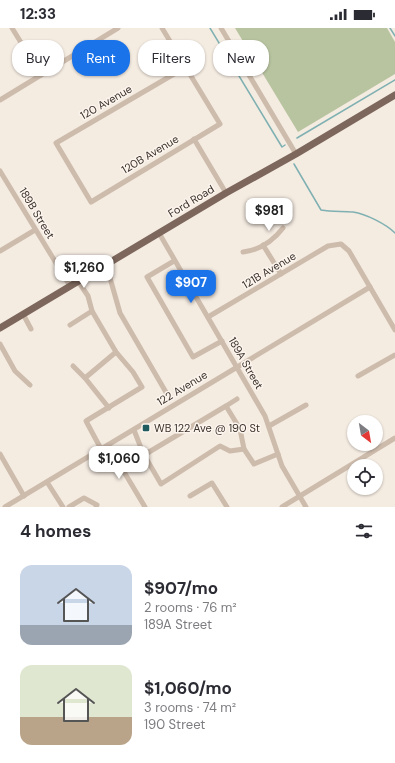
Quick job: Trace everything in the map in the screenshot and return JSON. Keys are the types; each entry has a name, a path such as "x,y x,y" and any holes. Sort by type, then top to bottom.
{"main road":[{"name":"Ford Road","path":"0,328 226,193 296,154 395,95"}],"street":[{"path":"12,28 19,40"},
{"path":"64,61 118,28"},
{"path":"162,28 169,40"},
{"path":"220,28 296,154"},
{"path":"0,100 39,76"},
{"name":"120 Avenue","path":"91,202 56,143 171,76"},
{"name":"120B Avenue","path":"91,202 220,124 191,76"},
{"path":"194,139 226,193"},
{"name":"189B Street","path":"0,171 70,286"},
{"path":"243,252 254,250 263,245 276,237 283,228"},
{"path":"0,251 35,230"},
{"name":"189A Street","path":"159,234 265,416 282,466 306,507"},
{"name":"121B Avenue","path":"208,317 328,246 341,244 349,251 370,287"},
{"path":"263,245 281,274"},
{"path":"174,261 146,277 193,357 222,341"},
{"path":"104,266 110,278 120,313 167,394"},
{"path":"78,281 88,296 92,311 116,352 133,372 142,387 86,421 101,449"},
{"path":"370,287 395,330"},
{"name":"122 Avenue","path":"5,507 370,287"},
{"path":"70,325 92,311"},
{"path":"23,314 31,329"},
{"path":"0,344 15,371 30,385"},
{"path":"85,378 116,352"},
{"path":"358,376 395,354"},
{"path":"73,366 85,378 109,408"},
{"path":"144,455 237,399"},
{"path":"269,426 306,405"},
{"path":"226,406 240,429 244,449 254,464 278,454"},
{"path":"134,430 144,455 161,484 220,446 230,451 244,449"},
{"path":"282,507 394,440"},
{"path":"108,445 145,507"},
{"path":"0,454 24,496"},
{"path":"47,482 64,507"},
{"path":"190,496 212,483 227,507"},
{"path":"69,507 84,498 97,505 96,507"}],"green space":[{"path":"235,28 387,28 395,42 395,74 298,132 264,76 269,76 269,40 242,40"}],"waterway":[{"path":"210,28 282,147 285,145"},
{"path":"390,28 395,36"},
{"path":"297,138 395,80"},
{"path":"294,164 321,210 358,213 370,217 395,233"}],"place":[{"name":"WB 122 Ave @ 190 St","path":"146,428"}]}
